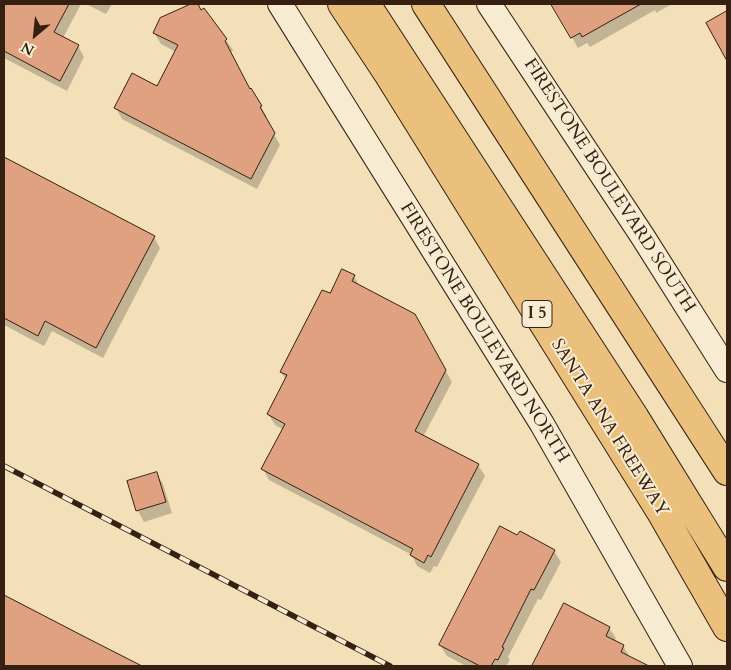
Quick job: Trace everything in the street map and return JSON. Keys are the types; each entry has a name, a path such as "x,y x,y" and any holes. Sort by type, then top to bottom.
{"highway":[{"name":"SANTA ANA FREEWAY","path":"342,4 656,504 727,627"},
{"path":"366,4 635,418 727,567"},
{"path":"426,4 727,471"}],"street":[{"name":"FIRESTONE BOULEVARD NORTH","path":"280,4 542,424 680,666"},
{"name":"FIRESTONE BOULEVARD SOUTH","path":"489,4 643,236 727,370"}],"building":[{"path":"4,4 69,4 54,32 79,45 60,81 4,51"},
{"path":"191,4 198,4 201,10 204,8 227,39 225,41 275,133 251,179 114,108 132,73 157,86 178,45 153,33 160,18"},
{"path":"551,4 641,4 582,37 580,33 571,38"},
{"path":"727,11 727,61 706,23"},
{"path":"4,157 155,236 96,348 45,321 38,336 4,318"},
{"path":"342,269 355,275 352,281 415,314 446,370 415,431 479,464 431,557 428,555 424,563 410,555 413,549 261,469 285,424 267,414 287,375 280,372 322,290 330,293"},
{"path":"157,472 166,502 136,511 127,481"},
{"path":"500,526 517,535 520,531 555,550 534,590 531,589 502,647 504,648 498,660 495,659 491,666 480,666 439,645"},
{"path":"4,595 85,637 142,666 4,666"},
{"path":"564,603 610,627 606,636 624,645 621,652 649,666 532,666"}],"railway":[{"path":"4,466 390,666"}]}
